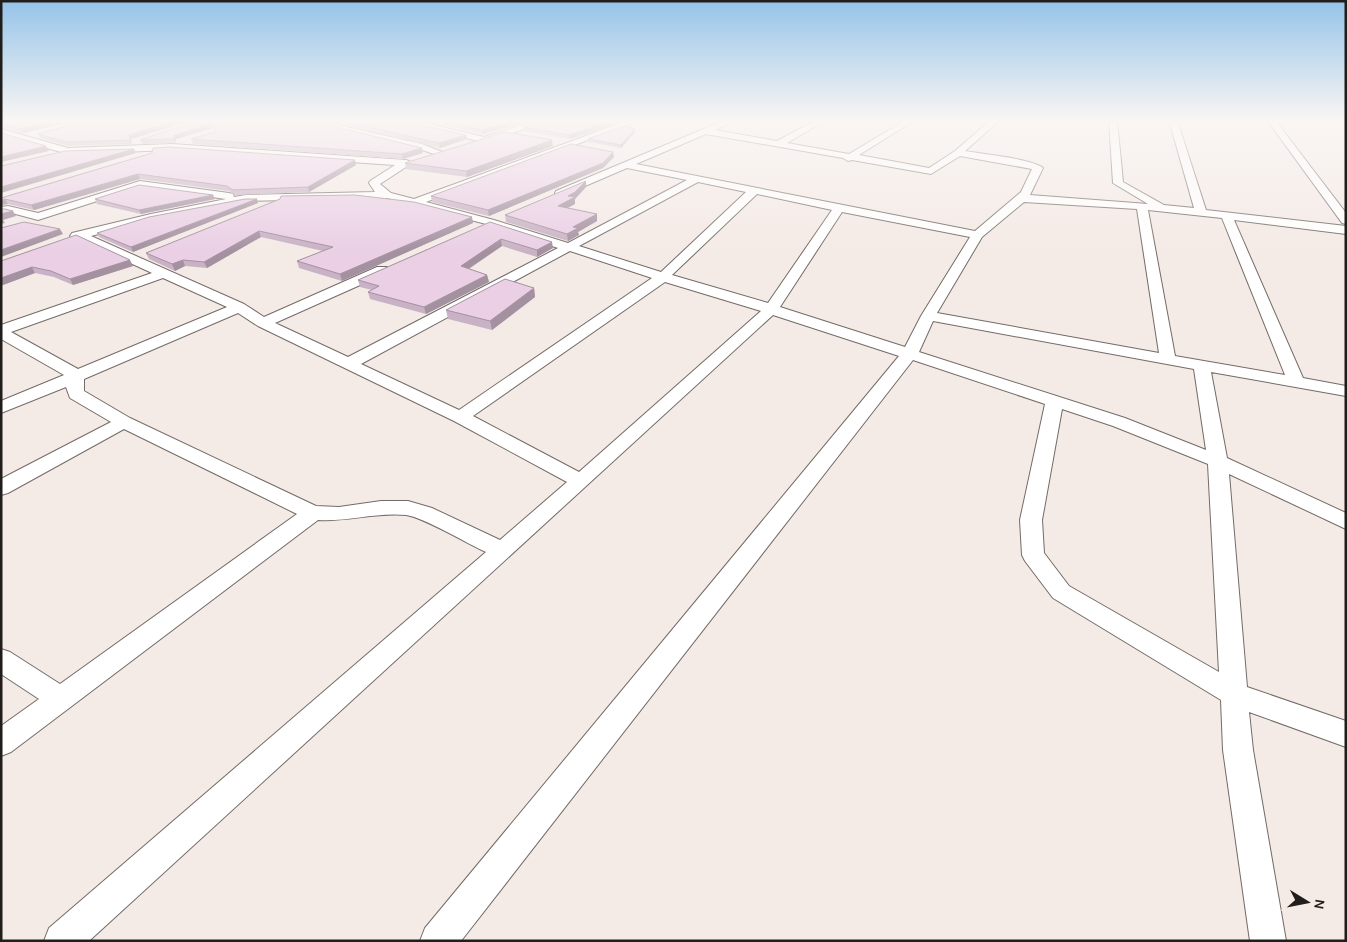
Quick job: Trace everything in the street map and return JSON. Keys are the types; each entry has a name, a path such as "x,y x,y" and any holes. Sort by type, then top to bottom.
{"street":[{"path":"387,195 377,189 374,183 408,164"},
{"path":"415,202 518,164"},
{"path":"553,196 614,164"},
{"path":"642,164 697,179 977,235"},
{"path":"886,164 931,171 942,164"},
{"path":"438,941 910,353 928,316 977,235 1026,194 1038,168 1020,164"},
{"path":"1116,164 1118,183 1164,208"},
{"path":"1186,164 1201,212"},
{"path":"1304,164 1346,221"},
{"path":"348,364 697,179"},
{"path":"20,224 135,185 246,198"},
{"path":"460,417 663,278 755,190"},
{"path":"62,241 151,217 246,198 387,195 490,222 663,278 771,309 1119,422 1218,461 1346,522"},
{"path":"253,211 288,196"},
{"path":"1020,198 1164,208 1346,230"},
{"path":"1142,206 1168,359"},
{"path":"62,941 581,481 771,309 840,208"},
{"path":"4,209 38,218"},
{"path":"472,230 508,215"},
{"path":"1226,215 1296,382"},
{"path":"79,235 162,274 239,307 263,323 460,417 581,481"},
{"path":"133,259 149,253"},
{"path":"263,323 390,267"},
{"path":"1,331 162,274"},
{"path":"1,408 239,307"},
{"path":"928,316 1346,390"},
{"path":"1,331 76,375"},
{"path":"1202,365 1218,461 1238,750 1268,941"},
{"path":"76,375 74,386 76,394 124,422 312,513 340,514 381,508 408,508 424,513 502,551"},
{"path":"1054,402 1031,520 1033,555 1062,592 1234,694 1346,734"},
{"path":"1,488 124,422"},
{"path":"1,743 312,513"},
{"path":"1,660 61,699"}],"building":[{"path":"10,164 82,164 1,187 1,166"},
{"path":"115,164 348,164 308,187 233,190 227,186 138,174 31,205 5,199 1,200 1,198"},
{"path":"412,164 486,164 466,171"},
{"path":"517,164 601,164 488,210 431,196"},
{"path":"586,181 568,196 575,197 558,206 597,214 573,227 578,228 567,234 505,215"},
{"path":"139,185 213,195 139,210 95,199"},
{"path":"355,195 414,202 472,217 340,274 297,261 333,247 259,231 204,262 183,260 172,264 146,253 280,199 281,196"},
{"path":"245,199 257,199 131,247 97,233 149,217"},
{"path":"1,209 5,209 13,211 1,214"},
{"path":"24,222 60,229 1,250 1,228"},
{"path":"490,222 552,242 537,250 501,239 461,266 487,275 424,307 368,292 379,286 358,280"},
{"path":"76,235 130,260 70,279 51,271 32,267 1,278 1,261"},
{"path":"505,279 534,288 490,321 446,310"}]}
